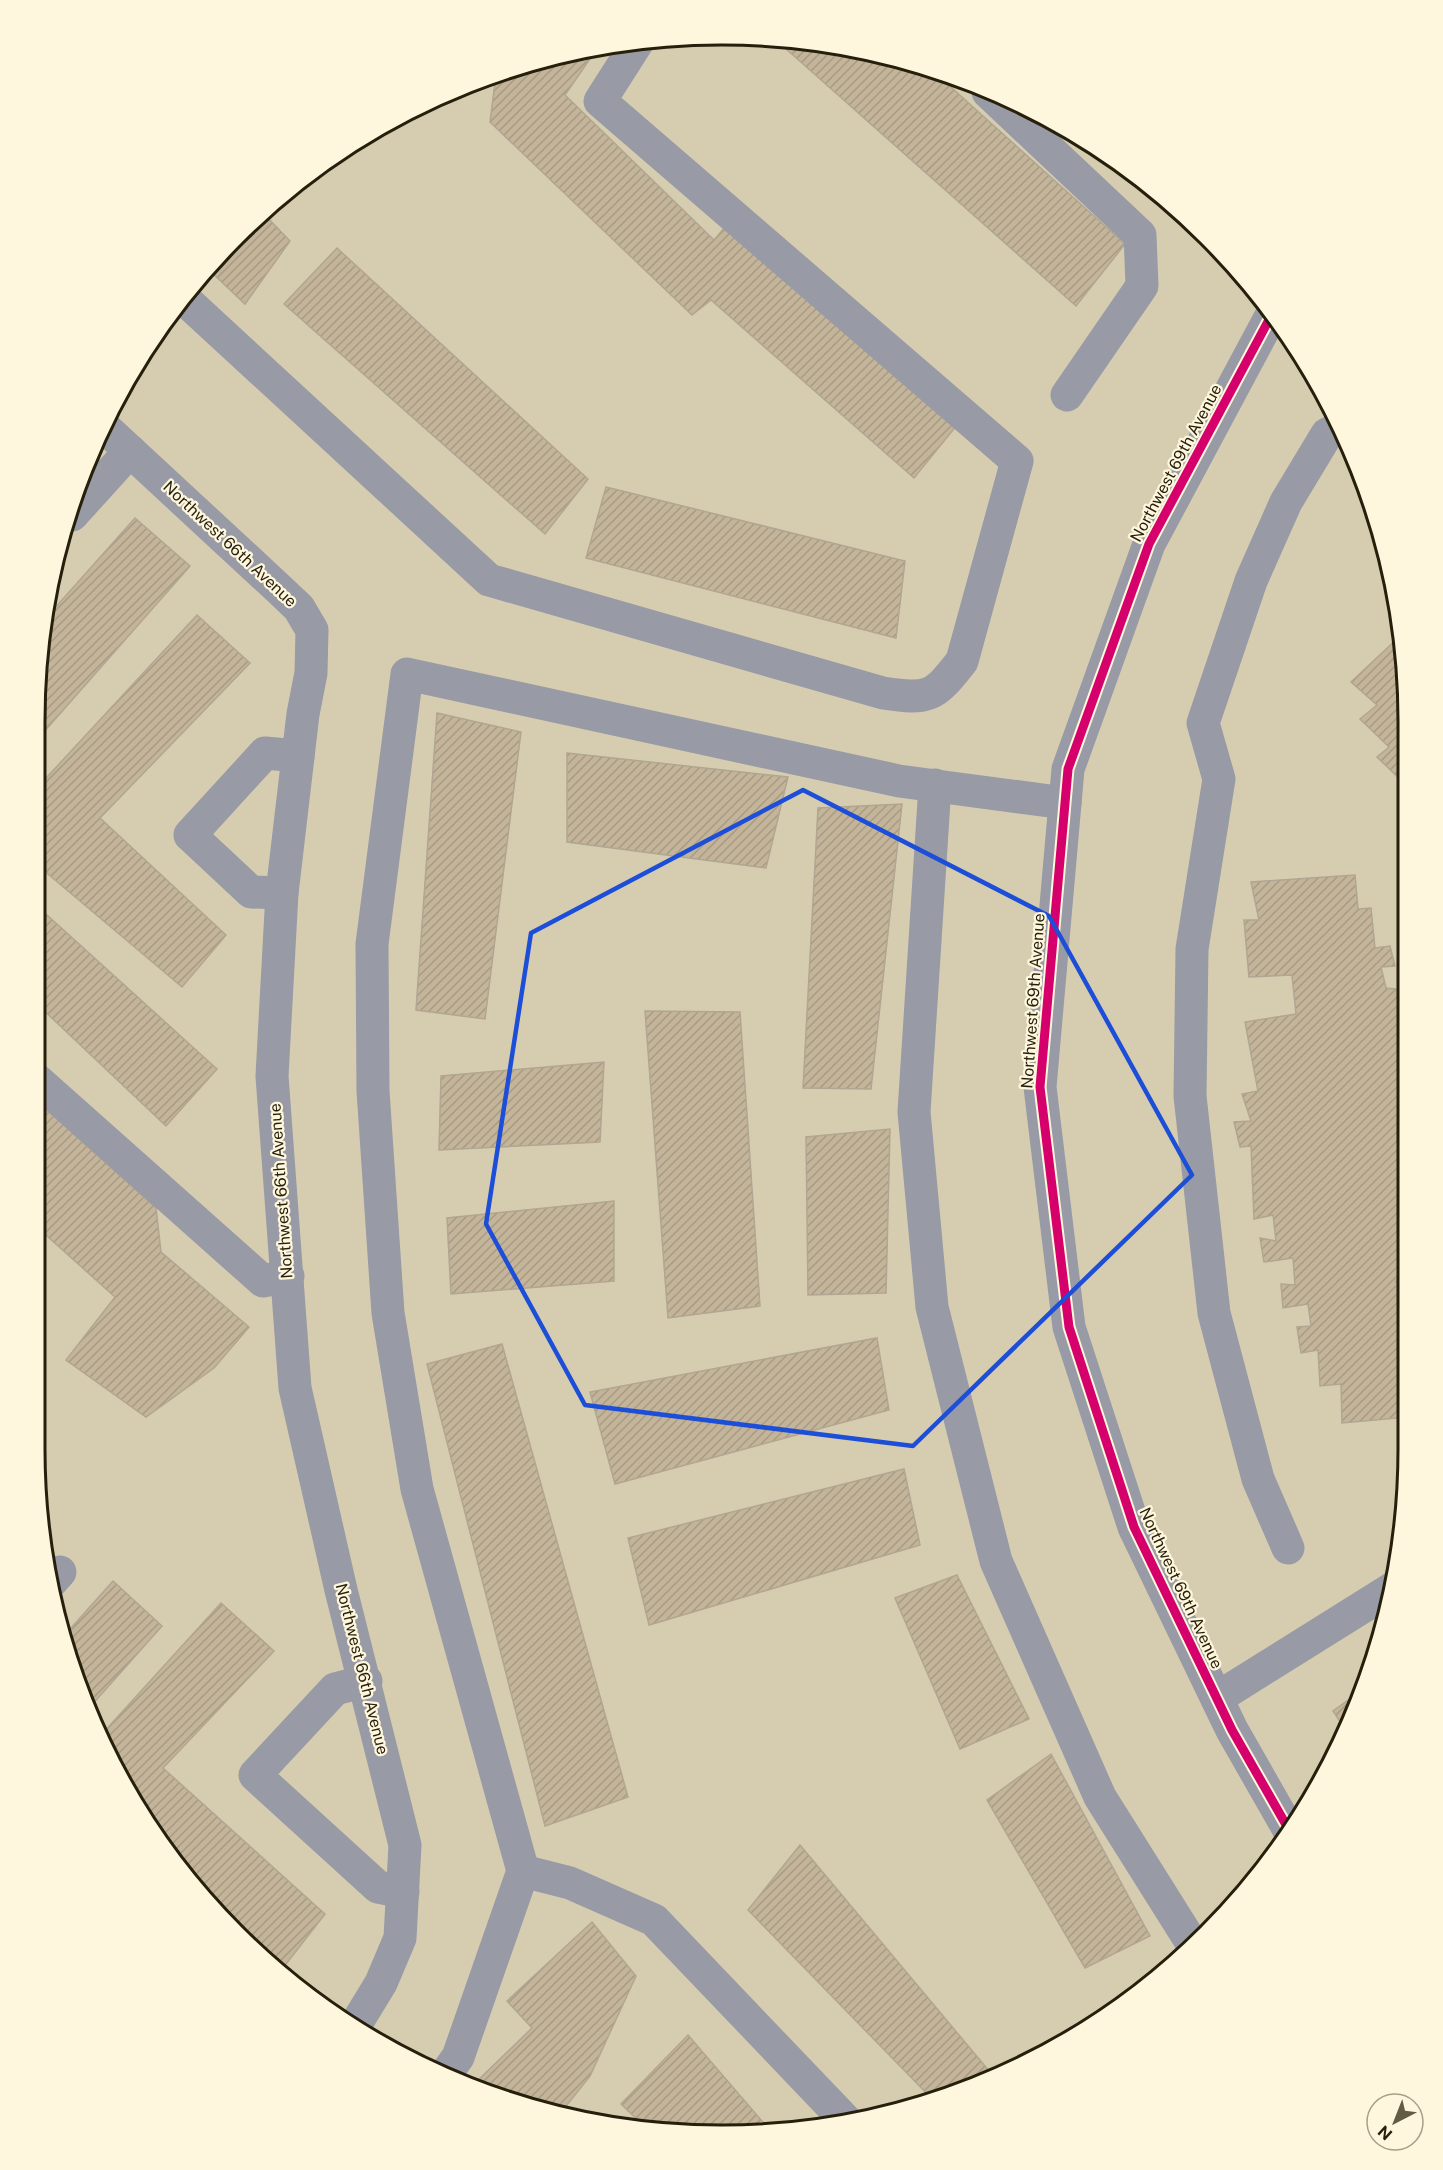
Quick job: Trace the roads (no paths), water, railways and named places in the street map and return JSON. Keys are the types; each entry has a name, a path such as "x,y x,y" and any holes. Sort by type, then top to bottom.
{"street":[{"path":"190,304 489,580 884,693 914,698 941,688 962,662 1017,460 600,101 632,51"},
{"path":"1006,108 1140,235 1142,286 1067,395"},
{"name":"Northwest 69th Avenue","path":"1267,323 1149,544 1068,769 1040,1087 1069,1327 1134,1527 1217,1698 1285,1823"},
{"path":"1288,1548 1258,1479 1214,1312 1190,1096 1192,949 1219,779 1203,723 1251,581 1286,502 1327,434 1332,432"},
{"name":"Northwest 66th Avenue","path":"110,433 299,608 312,630 311,673 298,756 282,893 272,1076 295,1388 341,1590 366,1681 405,1845 400,1938 381,1983 359,2019"},
{"path":"80,506 130,451"},
{"path":"450,2068 458,2057 523,1871 417,1489 388,1313 374,1091 372,944 407,674 899,781 1065,803"},
{"path":"282,893 251,892 190,835 265,753 298,756"},
{"path":"934,785 914,1112 932,1307 996,1561 1100,1797 1188,1938"},
{"path":"45,1087 263,1281 288,1276"},
{"path":"1217,1698 1382,1595"},
{"path":"366,1681 335,1689 255,1775 378,1887 403,1892"},
{"path":"523,1871 570,1883 654,1920 840,2114"}]}
